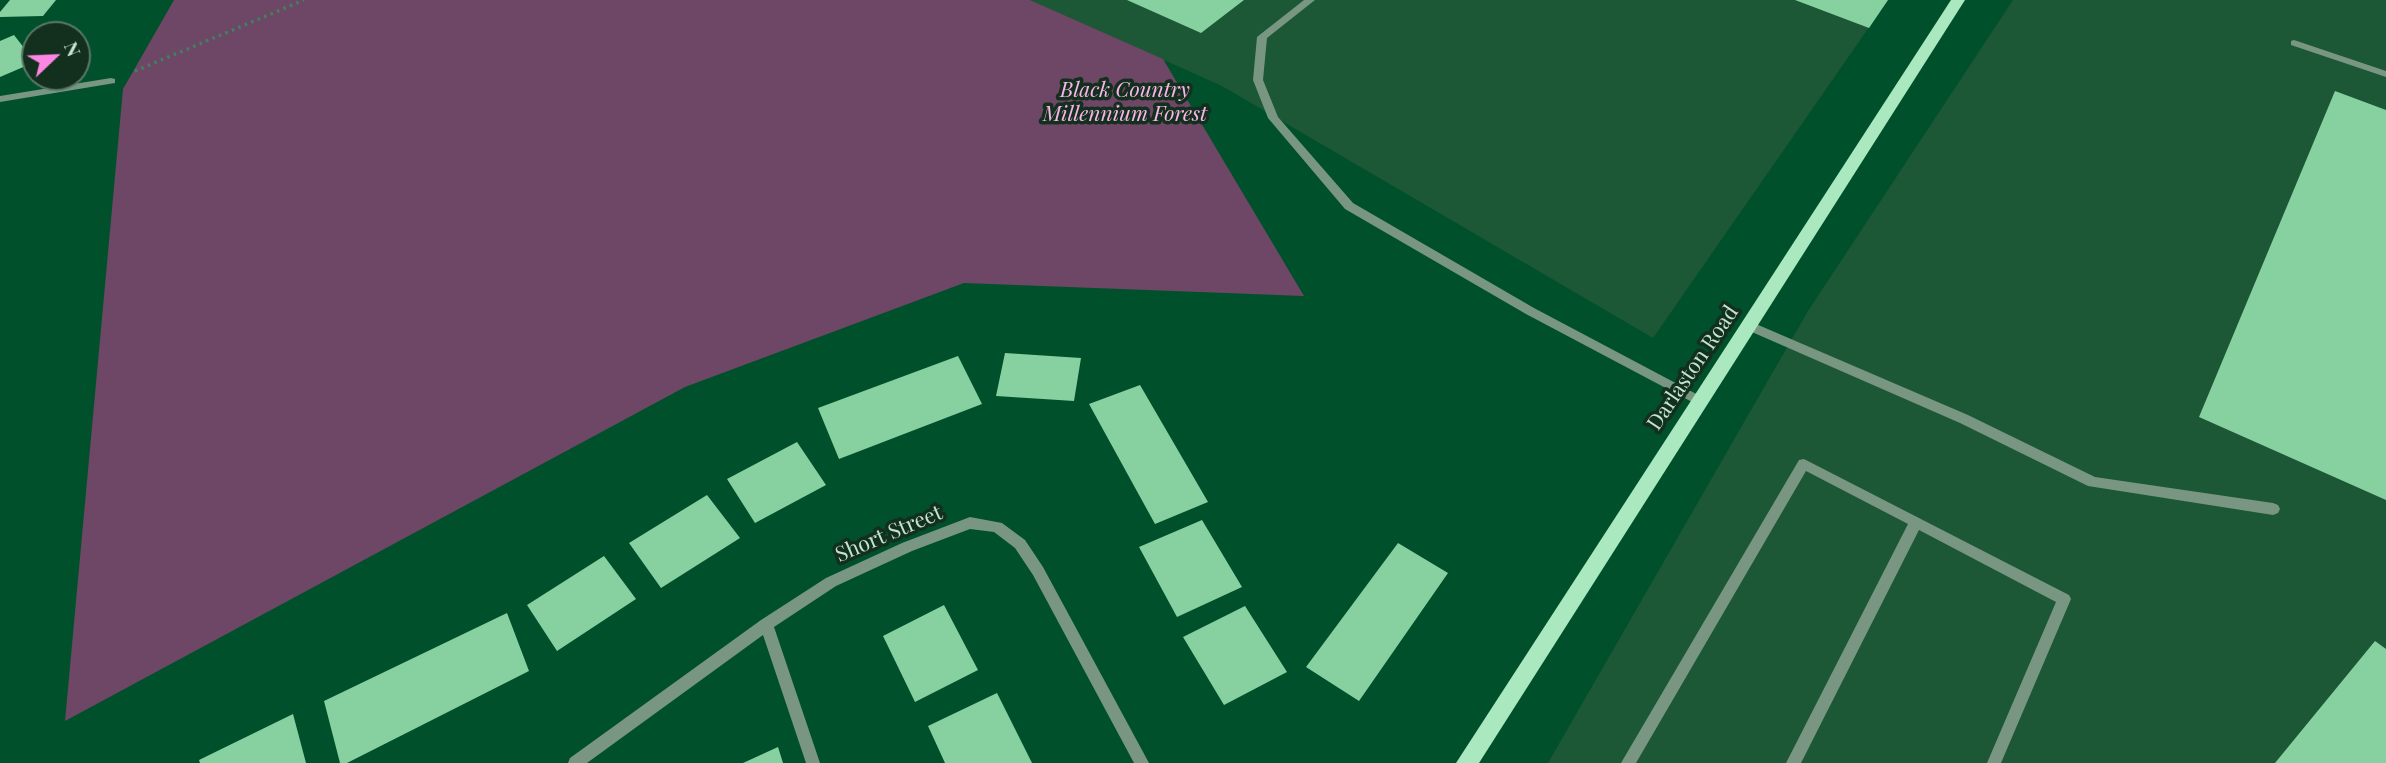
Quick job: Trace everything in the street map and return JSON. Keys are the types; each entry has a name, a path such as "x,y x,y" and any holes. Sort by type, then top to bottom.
{"main road":[{"name":"Darlaston Road","path":"1467,763 1698,400 1749,326 1958,0"}],"street":[{"path":"1310,0 1262,37 1258,80 1273,118 1349,206 1530,311 1698,400"},
{"path":"2294,43 2386,74"},
{"path":"0,99 111,81"},
{"path":"1749,326 1964,419 2093,482 2273,509"},
{"path":"1628,763 1804,464 2064,599 1994,763"},
{"path":"1793,763 1916,522"},
{"name":"Short Street","path":"575,763 766,624 831,582 907,547 970,523 997,527 1020,544 1038,571 1142,763"},
{"path":"766,624 813,763"}],"path":[{"path":"111,81 304,0"}],"shaded area":[{"path":"1030,0 1888,0 1653,338 1222,86"},
{"path":"2013,0 2386,0 2386,763 1548,763 1808,311"}],"green space":[{"name":"Black Country Millennium Forest","path":"174,0 1030,0 1163,59 1304,296 964,283 685,387 65,721 123,89"}],"building":[{"path":"10,0 56,0 43,16 0,17 0,12"},
{"path":"1127,0 1244,0 1201,33"},
{"path":"1795,0 1888,0 1869,28"},
{"path":"14,35 21,44 21,68 0,77 0,41"},
{"path":"2335,91 2386,110 2386,500 2199,417"},
{"path":"1005,353 1081,358 1074,401 996,396"},
{"path":"958,356 982,404 839,459 818,408"},
{"path":"1140,385 1208,502 1155,524 1089,404"},
{"path":"797,442 826,485 755,523 727,479"},
{"path":"707,495 740,538 661,588 629,543"},
{"path":"1202,520 1242,587 1177,617 1139,547"},
{"path":"1398,543 1448,573 1359,701 1306,667"},
{"path":"604,556 636,599 557,651 527,605"},
{"path":"944,605 978,670 915,702 883,636"},
{"path":"1245,606 1287,672 1224,705 1183,637"},
{"path":"507,613 529,671 347,763 340,763 324,701"},
{"path":"2375,641 2386,649 2386,763 2275,763"},
{"path":"997,693 1032,763 945,763 928,726"},
{"path":"293,714 306,763 200,763 199,760"},
{"path":"778,747 783,763 743,763"}]}
